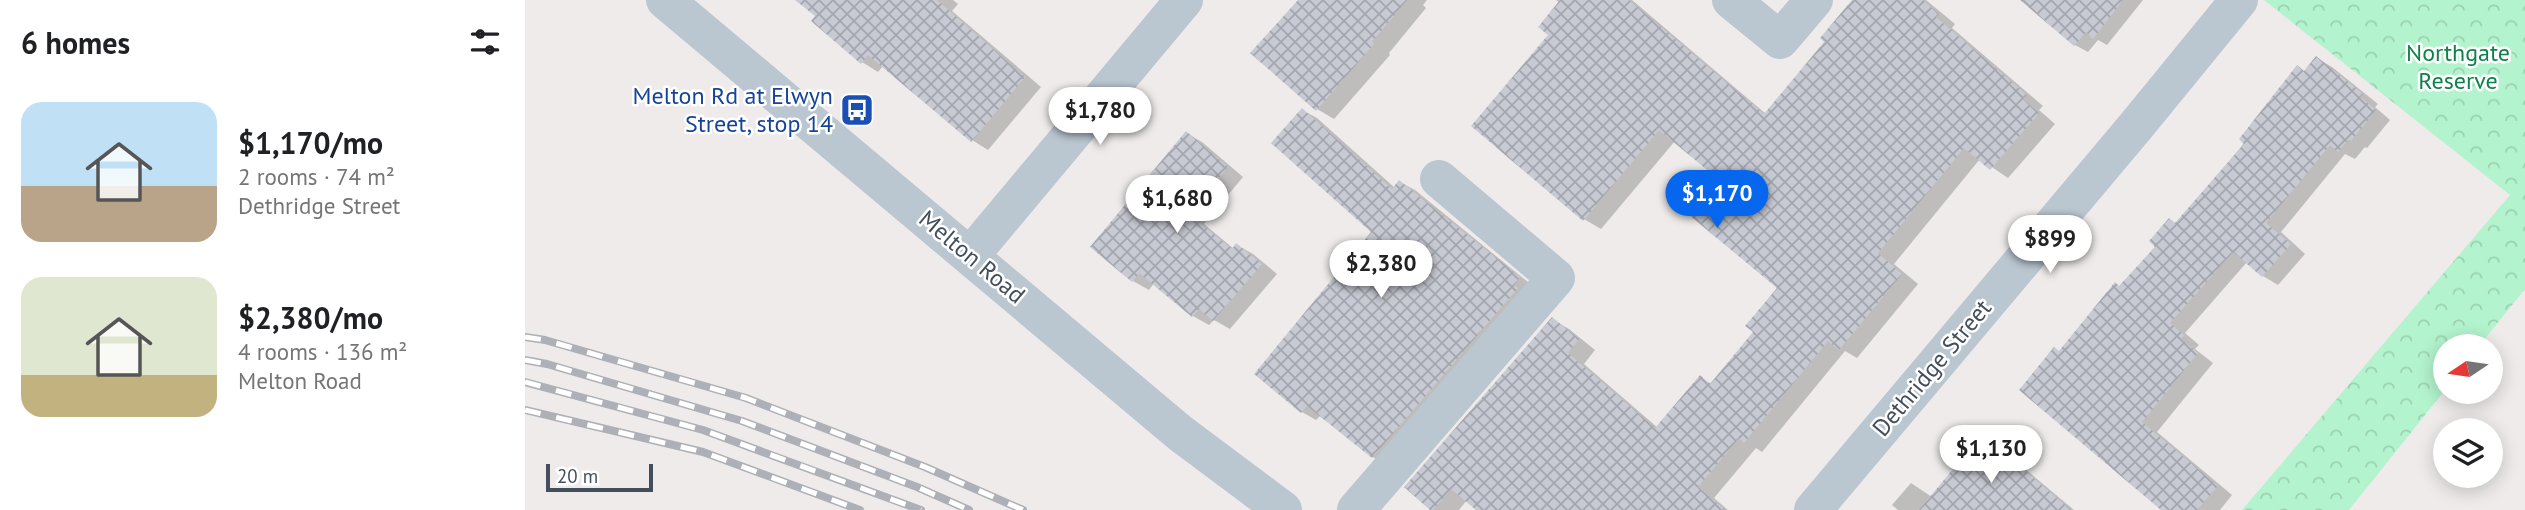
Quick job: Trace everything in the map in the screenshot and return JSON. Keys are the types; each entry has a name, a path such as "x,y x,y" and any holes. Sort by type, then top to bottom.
{"street":[{"name":"Melton Road","path":"665,0 1180,433 1283,510"},
{"path":"971,255 1184,0"},
{"path":"1731,0 1780,40 1814,0"},
{"name":"Dethridge Street","path":"1813,510 2239,0"},
{"path":"1356,510 1556,278 1439,179"}],"green space":[{"name":"Northgate Reserve","path":"2264,0 2525,0 2525,289 2489,334 2433,334 2434,404 2349,510 2242,510 2510,195"}],"building":[{"path":"795,0 937,0 1025,77 971,142 868,55 861,64 811,21 815,16"},
{"path":"1298,0 1407,0 1372,42 1374,44 1316,111 1250,53"},
{"path":"1560,0 1629,0 1764,114 1824,42 1820,38 1852,0 1923,0 1939,14 1936,17 2027,95 2023,99 2039,113 1990,170 1964,148 1878,253 1902,274 1839,350 1828,341 1744,443 1739,438 1698,487 1725,510 1476,510 1451,489 1433,510 1430,510 1404,487 1552,317 1579,339 1568,353 1655,428 1700,375 1710,384 1753,332 1745,326 1777,288 1683,210 1712,174 1659,130 1583,221 1471,126 1548,35 1538,27"},
{"path":"2020,0 2123,0 2093,39 2086,32 2074,46"},
{"path":"2316,56 2363,94 2360,97 2376,110 2351,141 2349,139 2338,152 2330,145 2266,223 2291,244 2262,277 2233,252 2170,323 2184,335 2181,339 2198,353 2142,422 2218,486 2197,510 2161,510 2019,390 2054,347 2059,351 2115,282 2119,286 2155,247 2149,241 2169,218 2175,223 2244,144 2239,139 2297,65 2304,71"},
{"path":"1302,108 1392,189 1399,180 1520,277 1514,285 1518,288 1372,458 1307,406 1301,413 1254,374 1371,232 1271,143"},
{"path":"1186,131 1228,167 1189,214 1232,249 1236,243 1262,264 1213,321 1199,309 1192,317 1139,273 1132,282 1090,247"},
{"path":"1982,434 2071,510 1919,510"}],"railway":[{"path":"525,337 545,340 746,398 925,467 1023,510"},
{"path":"525,360 547,364 742,421 917,487 969,510"},
{"path":"525,382 703,430 921,510"},
{"path":"525,410 703,452 860,510"}],"place":[{"name":"Melton Rd at Elwyn Street, stop 14","path":"857,110"}]}
